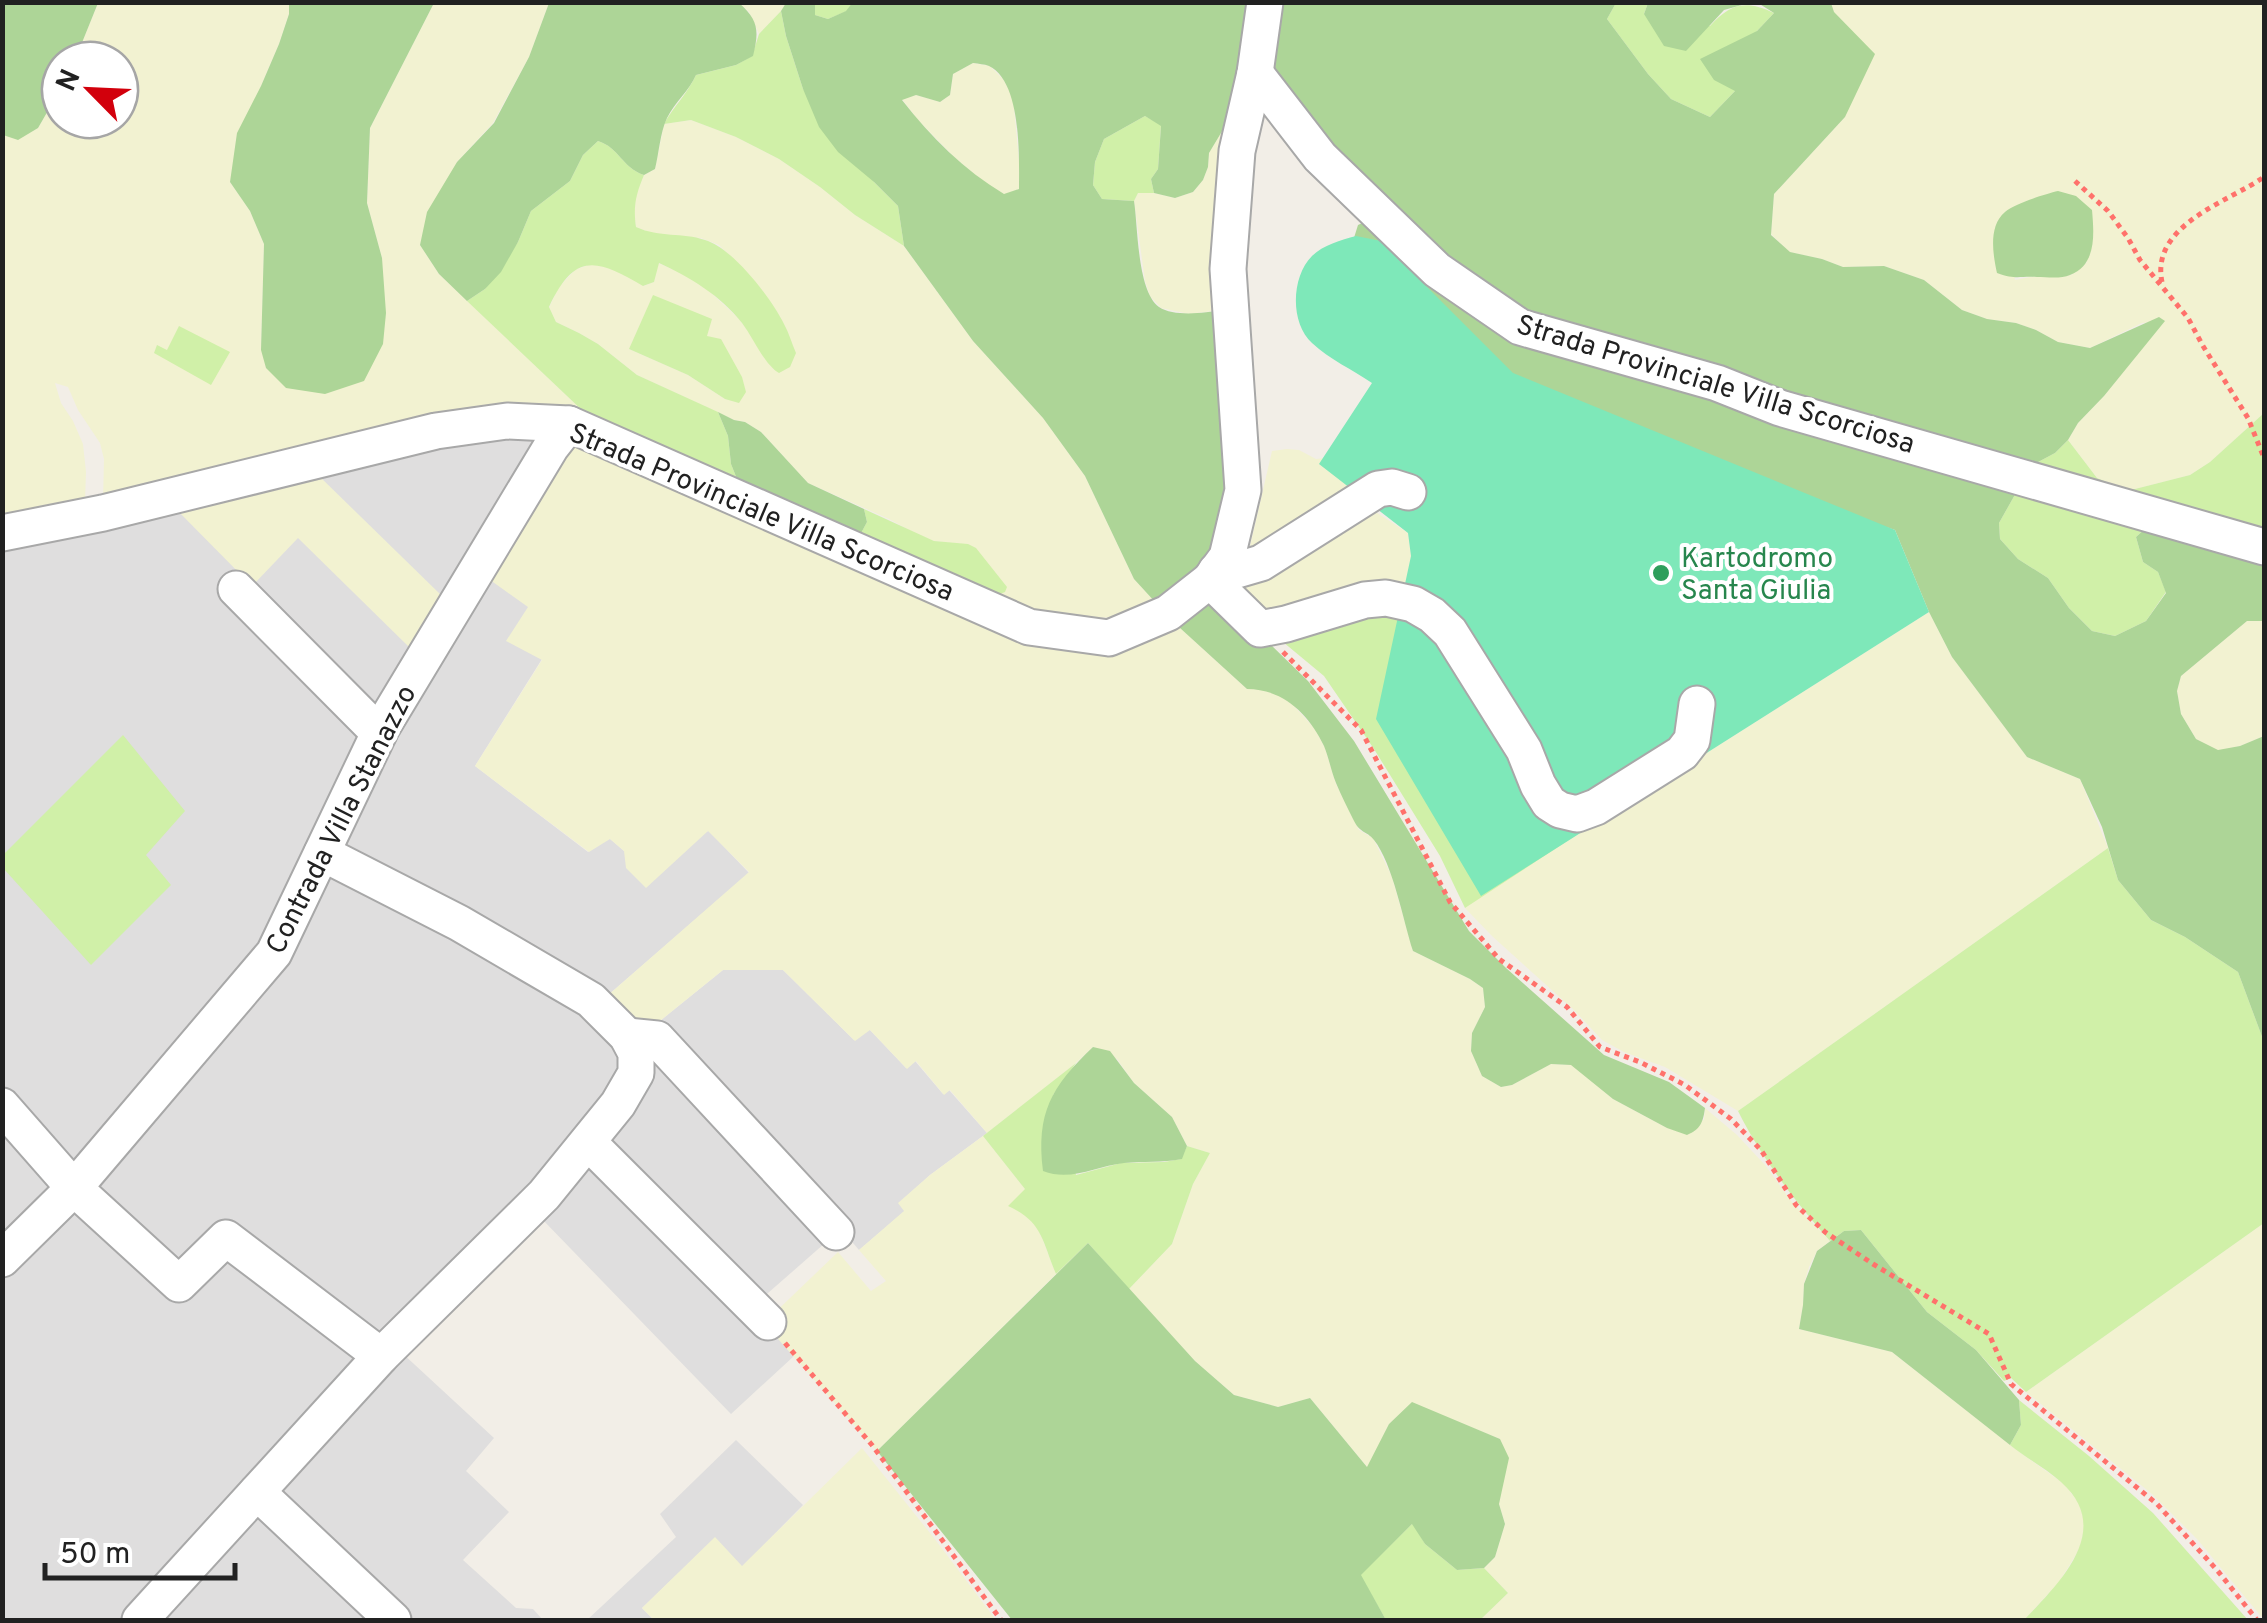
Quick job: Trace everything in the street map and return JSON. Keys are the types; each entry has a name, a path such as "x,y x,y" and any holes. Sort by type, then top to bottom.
{"street":[{"path":"1213,575 1226,557 1242,490 1228,269 1238,151 1266,2"},
{"name":"Strada Provinciale Villa Scorciosa","path":"1255,73 1320,157 1437,270 1520,327 1717,382 1780,408 2264,546"},
{"name":"Strada Provinciale Villa Scorciosa","path":"2,533 103,513 436,431 507,421 570,424 1028,627 1109,638 1168,613 1213,575"},
{"name":"Contrada Villa Stanazzo","path":"2,1259 74,1188 274,953 379,733 551,447 570,424"},
{"path":"1213,575 1261,563 1378,489 1392,486 1408,492"},
{"path":"1213,575 1260,629 1386,598 1413,604 1432,615 1450,632 1524,750 1549,803 1560,810 1577,814 1596,807 1682,753 1692,740 1696,704"},
{"path":"236,589 379,733"},
{"path":"140,1620 381,1356 544,1195 618,1104 636,1073 636,1053 627,1036 591,1000 458,923 322,853"},
{"path":"627,1036 657,1040 836,1232"},
{"path":"2,1106 74,1188 179,1284 226,1238 381,1356"},
{"path":"588,1142 768,1322"},
{"path":"257,1492 393,1620"}],"path":[{"path":"2163,285 2161,262 2174,236 2210,208 2264,177"},
{"path":"2075,181 2108,211 2140,260 2188,318 2248,418 2264,458"},
{"path":"1260,629 1361,730 1450,902 1499,960 1567,1007 1600,1047 1685,1085 1731,1119 1760,1150 1796,1205 1826,1232 1989,1334 2012,1384 2157,1504 2256,1620"},
{"path":"768,1322 872,1445 1001,1620"}],"shaded area":[{"path":"520,433 569,441 528,607 542,659 475,766 588,852 609,838 624,851 709,831 749,873 607,996 650,1029 723,970 783,970 854,1040 869,1029 906,1068 915,1061 943,1094 949,1090 987,1133 899,1203 905,1211 859,1250 841,1229 751,1308 794,1356 731,1414 540,1217 401,1352 494,1438 466,1471 509,1512 463,1560 516,1608 533,1609 543,1620 3,1620 2,547 317,474"},
{"path":"736,1440 803,1505 742,1567 715,1538 642,1608 654,1620 587,1620 676,1537 660,1514"}],"green space":[{"path":"853,2 1255,3 1224,128 1209,153 1203,180 1193,192 1175,198 1154,193 1151,179 1158,169 1161,126 1145,116 1104,139 1095,162 1093,185 1102,199 1134,201 1142,273 1152,299 1159,307 1173,312 1221,310 1228,502 1212,549 1186,580 1156,603 1134,579 1085,476 1043,418 973,341 904,246 898,206 838,152 819,127 803,89 781,11 786,3 815,3 815,15 828,19 846,11","holes":["973,63 989,66 1000,75 1013,104 1019,189 1004,194 949,152 902,100 916,95 940,102 950,95 953,74"]},
{"path":"1648,2 1749,3 1724,10 1686,51 1664,46 1644,14"},
{"path":"2,3 98,3 83,40 40,40 40,125 18,140 3,135"},
{"path":"98,3 289,3 289,14 230,182 250,211 264,244 261,350 382,258 367,203 370,128 434,3 549,3 529,57 493,123 457,162 420,245 439,274 586,414 103,501 104,459 100,443 68,387 55,383 83,444 85,501 3,522 3,135 18,139 40,125 40,140 140,140 140,40 83,40"},
{"path":"289,3 434,3 370,128 367,203 382,258 386,313 383,344 364,381 325,394 286,388 266,368 261,350 264,244 250,211 230,182 237,133 279,44"},
{"path":"549,3 739,3 756,27 753,56 736,65 696,75 667,118 655,169 644,175 636,172 598,141 583,155 570,181 531,211 501,272 485,289 467,301 439,274 420,245 427,212 457,162 494,123 529,57"},
{"path":"739,3 786,3 759,34 749,12"},
{"path":"815,3 853,3 847,11 828,19 815,15"},
{"path":"1282,3 1616,3 1607,19 1648,74 1671,99 1710,117 1735,91 1714,80 1700,59 1757,31 1774,13 1758,3 1831,3 1834,12 1875,54 1845,117 1774,194 1771,235 1790,252 1843,267 1884,266 1924,280 1962,310 2016,323 2058,342 2090,348 2159,317 2165,321 2068,440 2055,453 2021,471 1525,328 1438,267 1271,89"},
{"path":"1616,3 1648,3 1644,14 1710,26 1725,12 1739,6 1755,6 1774,13 1757,31 1735,91 1710,117 1671,99 1648,74 1607,19"},
{"path":"1831,3 2264,3 2264,413 2190,475 2135,489 2123,489 2097,478 2068,440 2164,321 2142,323 2090,348 2058,342 2016,323 1962,310 1924,280 1884,266 1843,267 1789,252 1771,234 1774,194 1845,117","holes":["2015,208 2087,262 2071,275 2015,280 2005,212"]},
{"path":"781,11 803,89 874,182 898,206 904,246 779,159 736,137 691,120 664,124 696,75 736,65 752,56 759,34"},
{"path":"973,63 990,66 1013,97 1019,189 1004,195 954,157 902,99 916,95 940,102 950,95 953,74"},
{"path":"1145,116 1161,125 1158,169 1151,179 1154,193 1138,193 1134,201 1102,199 1093,185 1095,162 1104,139"},
{"path":"691,120 736,137 779,159 904,246 973,341 1043,418 1085,476 1134,579 1156,603 1117,617 1070,619 1020,608 978,591 950,543 918,535 808,483 761,432 637,375 598,344 556,322 549,308 558,288 575,270 593,263 644,286 654,282 658,263 707,289 739,319 765,359 740,266 719,245 701,238 653,234 636,227 635,196 644,175 655,169 664,124","holes":["706,336 725,399 688,375 629,349"]},
{"path":"1224,128 1221,310 1189,314 1161,308 1150,296 1145,281 1134,201 1138,193 1145,191 1175,198 1193,192 1203,180 1209,153"},
{"path":"598,141 644,175 636,200 636,227 705,240 727,253 770,301 796,353 790,367 779,373 725,304 659,263 654,282 643,286 600,266 578,269 568,276 549,307 556,322 598,344 637,375 718,412 739,484 586,414 467,301 485,289 518,242 531,211 570,181 583,155"},
{"path":"2058,191 2076,196 2092,210 2092,247 2085,264 2062,277 2013,277 1997,273 1993,241 2000,218 2015,206"},
{"path":"1375,217 1517,331 2021,484 1999,523 2000,539 2018,559 2048,578 2069,608 2092,631 2115,636 2146,621 2166,593 2158,572 2143,562 2136,537 2147,527 2264,562 2264,621 2247,621 2181,676 2177,691 2181,714 2196,739 2218,750 2264,736 2264,1042 2238,972 2151,920 2118,880 2102,827 2080,779 2027,757 1952,657 1895,530 1529,408 1353,241 1358,225"},
{"name":"Kartodromo Santa Giulia","path":"1356,236 1381,241 1513,373 1895,530 1929,612 1481,896 1376,719 1411,556 1408,533 1319,464 1372,383 1312,343 1300,324 1297,287 1312,256"},
{"path":"653,295 712,319 707,336 721,339 742,377 746,392 739,403 629,349"},
{"path":"179,326 230,352 211,385 154,353 157,345 167,350"},
{"path":"718,412 761,432 808,483 864,509 867,522 859,537 739,484"},
{"path":"2264,413 2264,540 2021,471 2055,453 2068,440 2097,478 2123,489 2135,489 2190,475"},
{"path":"569,441 930,601 1180,628 1247,689 1265,689 1293,705 1315,729 1359,830 1373,838 1392,877 1413,951 1483,988 1485,1007 1472,1033 1471,1051 1482,1076 1501,1087 1551,1064 1572,1065 1613,1099 1667,1128 1704,1120 1705,1108 1737,1135 1830,1241 1817,1251 1809,1267 1799,1329 1892,1352 2064,1484 2079,1503 2085,1524 2080,1548 2059,1582 2024,1620 1480,1620 1508,1593 1484,1568 1495,1557 1505,1524 1499,1504 1500,1439 1412,1403 1389,1424 1368,1468 1310,1398 1278,1407 1234,1395 1195,1361 1129,1289 1172,1244 1193,1184 1210,1153 1187,1146 1172,1117 1134,1083 1117,1059 1093,1047 987,1133 950,1090 944,1095 916,1061 907,1069 870,1030 855,1041 783,970 723,970 650,1029 606,997 749,872 708,831 646,888 626,868 624,851 610,839 589,852 475,766 542,660 506,641 528,607 486,577"},
{"path":"1287,449 1316,459 1325,458 1370,478 1248,555 1272,451"},
{"path":"317,474 441,595 409,647 298,538 252,586 174,507"},
{"path":"2021,484 2147,527 2136,537 2143,562 2158,572 2166,592 2146,621 2115,636 2092,631 2069,608 2048,578 2018,559 2000,539 1999,523"},
{"path":"1368,507 1408,533 1411,556 1405,590 1264,620 1231,583"},
{"path":"864,509 934,541 976,548 1007,587 1005,592 997,595 859,537 867,522"},
{"path":"1210,597 1268,642 1308,681 1354,741 1469,931 1604,1055 1669,1082 1705,1108 1695,1130 1687,1135 1667,1128 1613,1099 1571,1065 1551,1064 1501,1087 1482,1076 1471,1051 1472,1033 1485,1007 1483,988 1413,951 1387,863 1374,840 1356,824 1311,724 1283,699 1247,689 1180,628 1165,632"},
{"path":"1929,612 1952,657 2027,757 2080,779 2108,848 1738,1111 1665,1067 1602,1040 1465,908 1481,896"},
{"path":"1382,616 1417,622 1578,834 1465,908 1440,856 1324,676 1277,637 1346,618"},
{"path":"2248,620 2264,621 2264,736 2218,751 2196,739 2181,714 2177,691 2181,676"},
{"path":"123,735 185,811 146,855 171,885 91,965 3,868 3,855"},
{"path":"2108,848 2118,880 2151,920 2238,972 2264,1042 2264,1223 2026,1392 2011,1378 2004,1381 1976,1350 1927,1312 1861,1230 1844,1231 1830,1241 1780,1179 1738,1111"},
{"path":"1093,1047 1110,1051 1134,1083 1172,1117 1187,1146 1182,1159 1124,1163 1064,1175 1043,1171 1042,1133 1050,1102 1066,1075"},
{"path":"1076,1063 1053,1095 1076,1175 1121,1163 1181,1159 1187,1146 1210,1153 1193,1184 1172,1244 1129,1289 1088,1243 1056,1274 1035,1226 1008,1206 1025,1189 983,1136"},
{"path":"983,1136 1026,1190 1026,1214 1036,1225 1056,1274 877,1451 764,1323 838,1252 871,1291 886,1281 859,1250 904,1211 898,1203"},
{"path":"2264,1223 2264,1620 2197,1539 2152,1494 2026,1392"},
{"path":"1861,1230 1927,1312 1976,1350 2019,1400 2021,1425 2010,1445 1892,1352 1799,1329 1804,1284 1817,1251 1844,1231"},
{"path":"1088,1243 1195,1361 1234,1395 1278,1407 1310,1398 1367,1467 1389,1424 1412,1402 1500,1439 1509,1458 1499,1504 1505,1524 1495,1557 1484,1568 1457,1570 1425,1544 1412,1524 1361,1575 1386,1620 1012,1620 877,1451"},
{"path":"2019,1400 2153,1513 2248,1620 2024,1620 2052,1590 2076,1555 2083,1519 2076,1500 2061,1482 2010,1445 2021,1425"},
{"path":"862,1448 996,1620 654,1620 642,1608 715,1537 742,1566"},
{"path":"1413,1523 1425,1544 1457,1570 1484,1568 1508,1593 1480,1620 1386,1620 1360,1575"}],"place":[{"name":"Kartodromo Santa Giulia","path":"1661,573"}]}
